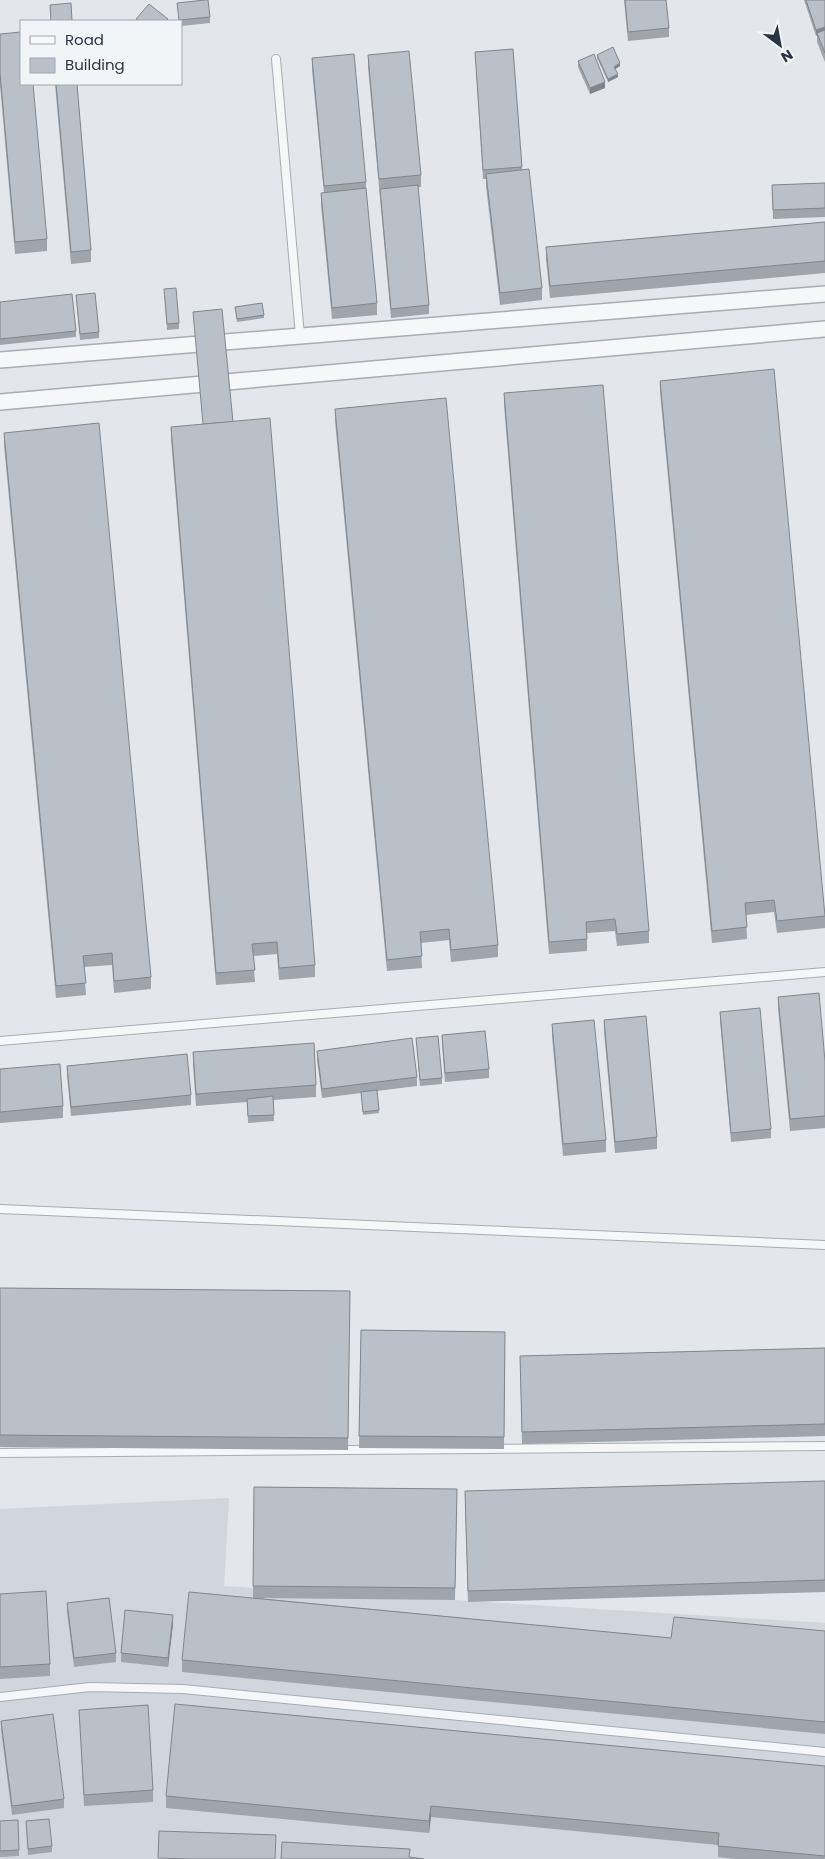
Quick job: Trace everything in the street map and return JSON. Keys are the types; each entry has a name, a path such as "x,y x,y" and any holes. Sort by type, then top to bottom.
{"street":[{"path":"0,360 825,294"},
{"path":"0,402 825,329"}],"lane":[{"path":"276,59 300,336"},
{"path":"0,1041 825,972"},
{"path":"0,1209 825,1245"},
{"path":"0,1453 825,1446"},
{"path":"0,1698 90,1687 184,1689 825,1752"}],"shaded area":[{"path":"229,1498 224,1586 825,1623 825,1859 0,1859 0,1509"}],"building":[{"path":"208,0 210,17 179,20 177,3"},
{"path":"625,0 666,0 669,28 628,32"},
{"path":"806,0 825,0 825,27 816,30"},
{"path":"71,3 72,20 51,20 50,5"},
{"path":"149,4 168,19 138,20 136,19"},
{"path":"825,30 825,53 817,33"},
{"path":"20,32 20,85 33,85 47,239 15,242 0,73 0,34"},
{"path":"613,47 620,63 614,67 618,74 608,79 597,55"},
{"path":"513,49 522,167 483,170 475,52"},
{"path":"409,51 421,175 379,179 368,55"},
{"path":"354,54 366,182 324,186 312,58"},
{"path":"594,54 605,82 590,88 578,61"},
{"path":"56,85 77,85 91,250 71,252"},
{"path":"529,169 542,288 500,293 486,174"},
{"path":"825,183 825,208 773,210 772,185"},
{"path":"418,185 429,305 391,309 380,189"},
{"path":"366,188 377,303 332,308 321,193"},
{"path":"825,222 825,261 550,286 546,247"},
{"path":"176,288 179,323 167,324 164,289"},
{"path":"95,293 99,332 80,334 76,295"},
{"path":"72,294 76,331 0,339 0,302"},
{"path":"262,303 264,315 237,319 235,307"},
{"path":"222,309 233,422 203,424 193,312"},
{"path":"774,369 825,916 777,921 774,900 745,903 747,927 712,931 660,381"},
{"path":"603,385 649,931 617,934 615,919 586,922 587,939 549,942 504,393"},
{"path":"446,398 498,945 451,950 449,929 420,932 422,956 387,960 335,409"},
{"path":"270,418 315,965 279,968 277,942 252,944 255,970 216,973 171,427"},
{"path":"99,423 151,977 114,981 112,953 83,956 86,983 56,986 4,433"},
{"path":"819,993 825,1061 825,1116 790,1119 778,997"},
{"path":"760,1008 771,1129 731,1133 720,1012"},
{"path":"646,1016 657,1137 615,1142 604,1020"},
{"path":"594,1020 606,1140 563,1144 552,1024"},
{"path":"485,1031 489,1069 445,1073 442,1035"},
{"path":"438,1036 442,1078 420,1080 416,1038"},
{"path":"412,1038 417,1077 322,1089 317,1051"},
{"path":"314,1043 316,1085 196,1094 193,1052"},
{"path":"187,1054 191,1095 71,1107 67,1066"},
{"path":"60,1064 63,1106 0,1112 0,1069"},
{"path":"377,1090 379,1110 363,1112 361,1092"},
{"path":"273,1096 274,1115 248,1116 247,1099"},
{"path":"0,1288 350,1291 348,1438 0,1435"},
{"path":"361,1330 505,1332 504,1437 359,1436"},
{"path":"825,1348 825,1424 522,1432 520,1356"},
{"path":"825,1481 825,1580 468,1591 465,1491"},
{"path":"254,1487 457,1489 455,1588 253,1586"},
{"path":"46,1591 50,1664 0,1667 0,1594"},
{"path":"189,1592 671,1638 674,1617 825,1631 825,1722 182,1660"},
{"path":"109,1598 116,1653 74,1658 67,1603"},
{"path":"125,1610 173,1615 168,1658 121,1653"},
{"path":"175,1704 825,1766 825,1856 718,1846 719,1833 431,1806 429,1821 166,1796"},
{"path":"148,1705 153,1790 84,1795 79,1710"},
{"path":"53,1714 64,1799 12,1806 1,1721"},
{"path":"49,1819 52,1846 28,1849 26,1821"},
{"path":"18,1820 19,1850 0,1851 0,1821"},
{"path":"159,1831 276,1835 275,1859 158,1858"},
{"path":"282,1842 410,1849 409,1857 424,1859 281,1859"}]}
